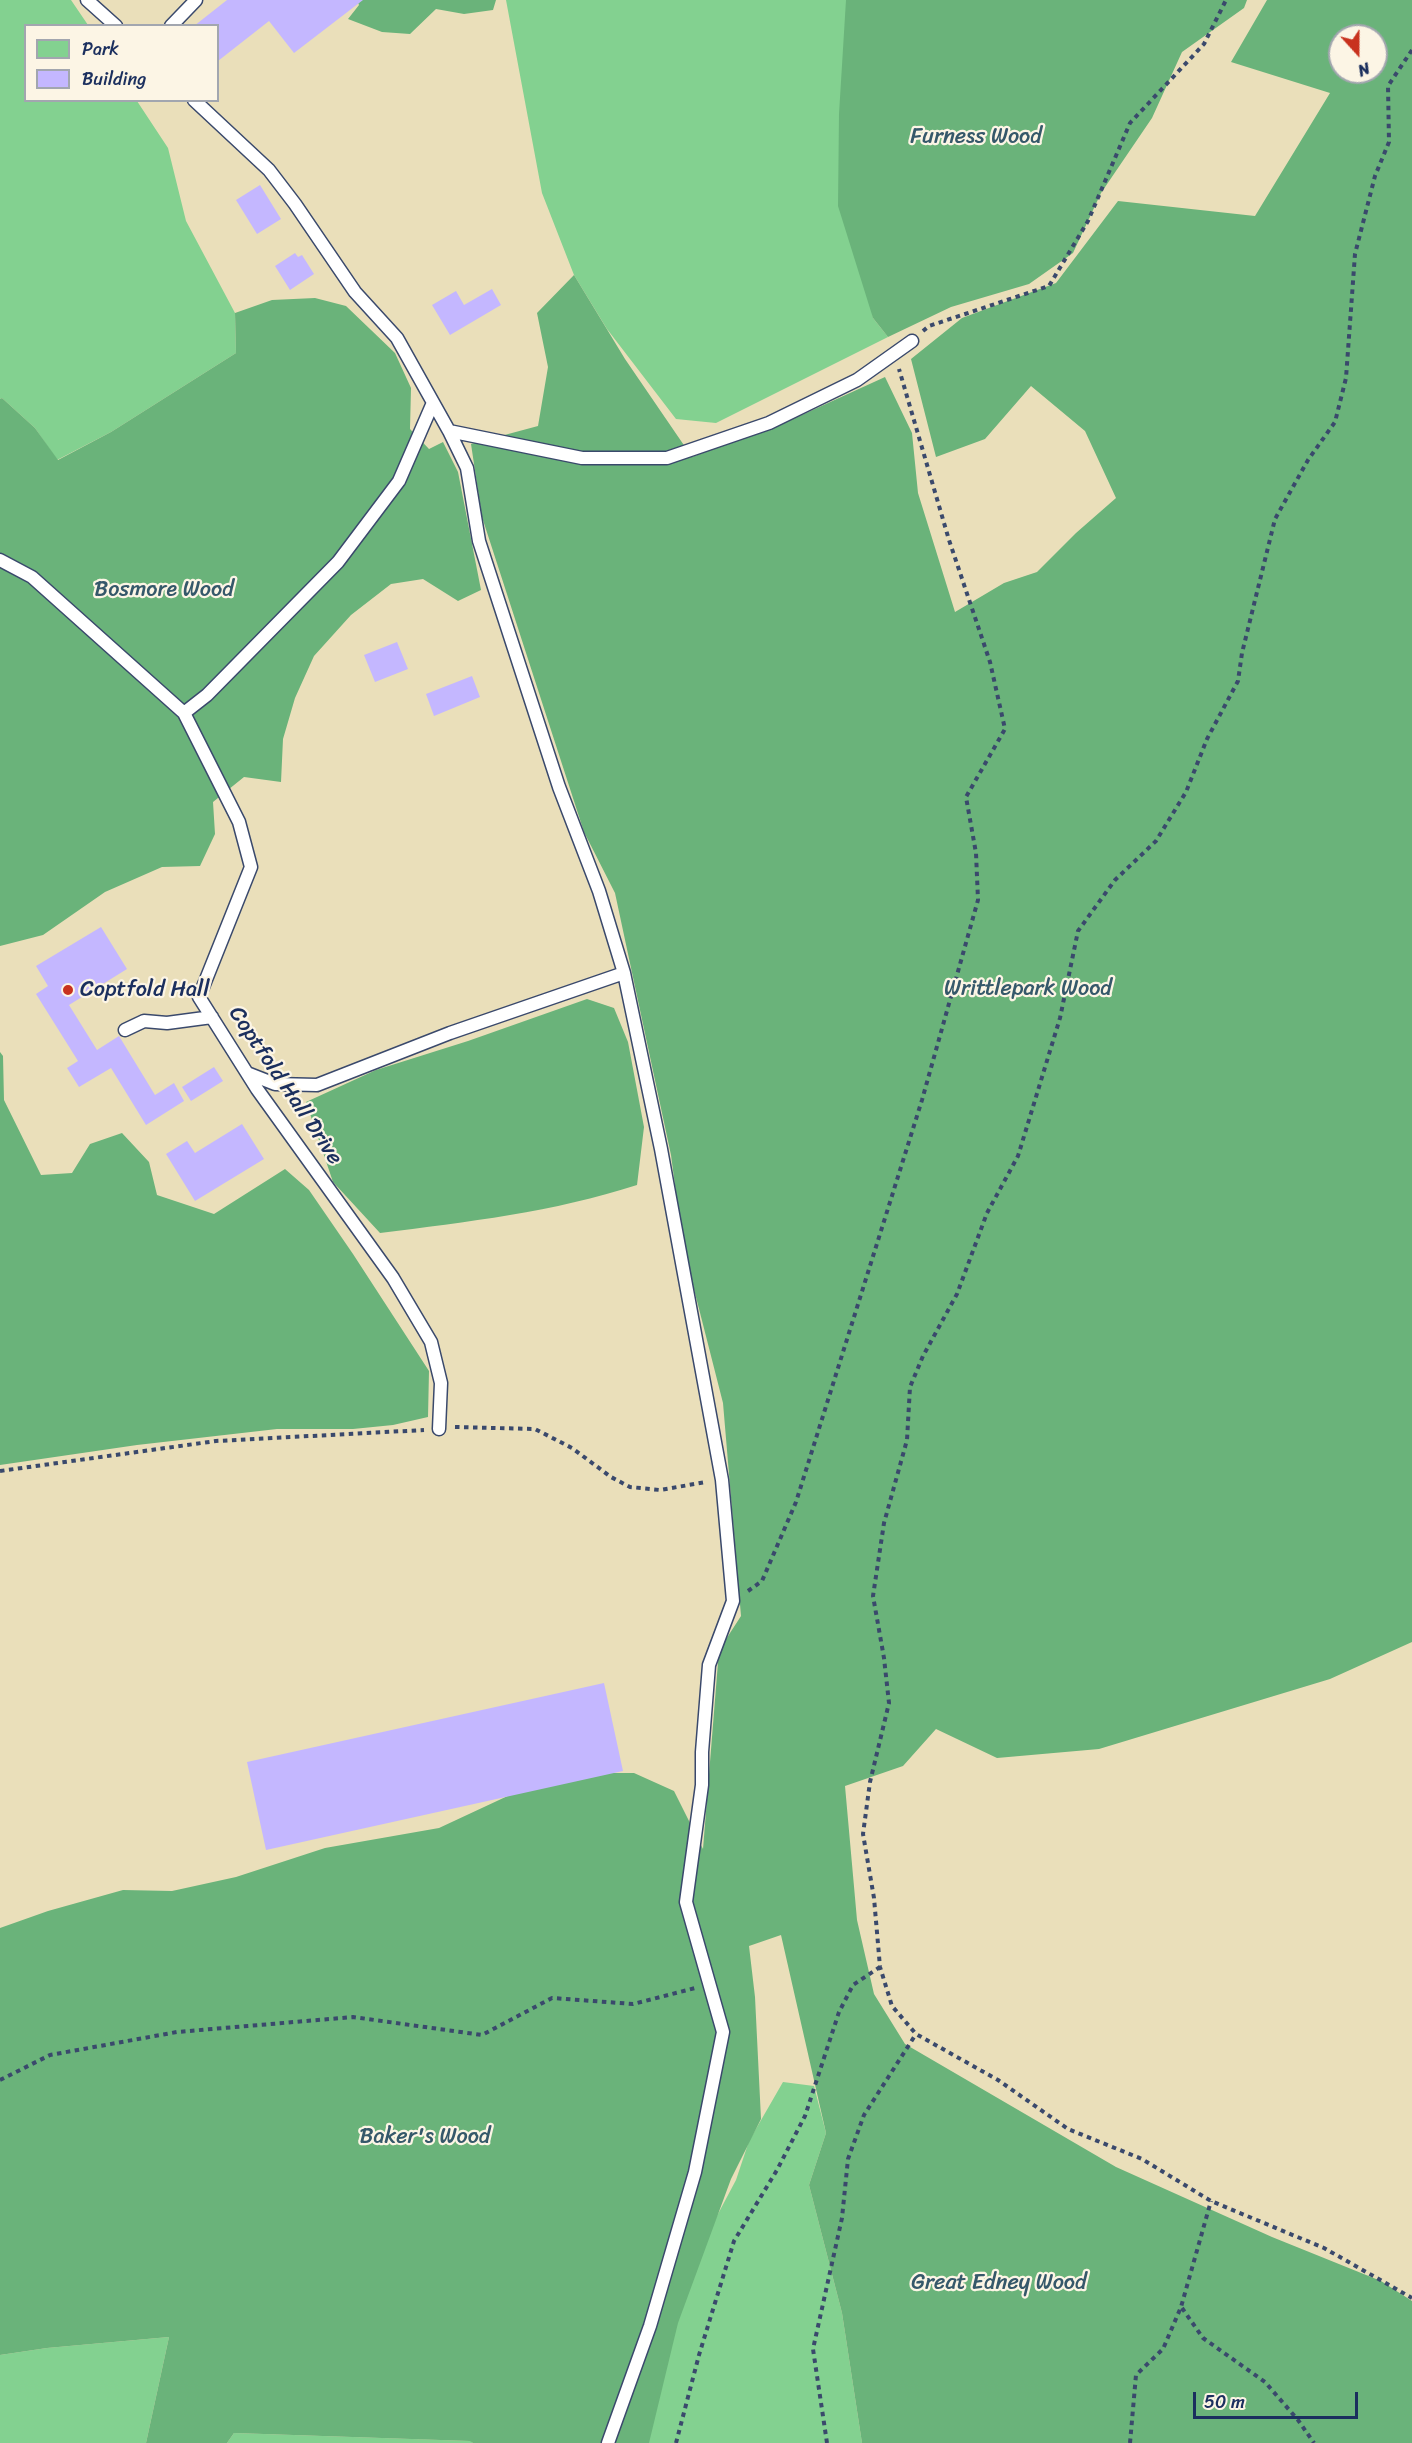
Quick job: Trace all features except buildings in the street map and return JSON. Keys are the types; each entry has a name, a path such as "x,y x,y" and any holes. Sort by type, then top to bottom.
{"lane":[{"path":"87,0 114,24"},
{"path":"173,24 196,0"},
{"path":"196,102 275,178 355,292 397,338 467,468 479,541 519,669 559,787 599,891 624,973 662,1149 722,1480 733,1601 709,1665 702,1752 702,1785 686,1902 723,2032 695,2172 650,2326 608,2443"},
{"path":"449,431 582,458 668,458 769,423 857,380 912,340"},
{"path":"184,712 207,695 338,562 399,481 432,405"},
{"name":"Coptfold Hall Drive","path":"0,560 32,578 184,712 239,822 251,867 199,997 247,1073 393,1278 431,1342 441,1383 439,1429"},
{"path":"247,1073 275,1084 316,1085 450,1033 624,973"},
{"path":"125,1030 144,1020 167,1023 212,1017"}],"path":[{"path":"912,340 929,326 1049,286 1088,221 1130,123 1204,44 1226,0"},
{"path":"1412,50 1388,86 1389,142 1375,176 1355,254 1346,378 1335,422 1308,460 1275,519 1242,653 1238,681 1207,739 1186,792 1156,841 1115,880 1078,930 1060,1018 1018,1156 987,1213 957,1294 910,1387 907,1440 884,1523 873,1596 889,1703 870,1782 863,1834 874,1898 879,1967 892,2006 916,2034 998,2080 1068,2129 1142,2159 1211,2201 1324,2248 1412,2298"},
{"path":"733,1601 762,1581 796,1502 922,1100 978,900 976,853 966,797 1005,729 990,662 949,540 894,354"},
{"path":"0,1471 216,1441 468,1426 535,1429 572,1448 611,1477 630,1487 660,1490 722,1480"},
{"path":"676,2443 699,2355 734,2241 777,2170 805,2116 839,2012 853,1984 879,1967"},
{"path":"0,2080 50,2055 177,2032 353,2018 482,2035 552,1998 633,2004 709,1985"},
{"path":"827,2443 813,2349 842,2218 848,2159 864,2115 916,2034"},
{"path":"1130,2443 1136,2375 1163,2349 1181,2307 1211,2201"},
{"path":"1181,2307 1203,2338 1265,2382 1298,2420 1314,2443"}],"green space":[{"path":"0,0 71,0 87,24 24,24 24,102 138,102 168,148 186,221 235,313 236,353 111,432 57,460 35,428 2,398 0,399"},
{"path":"357,0 496,0 493,10 464,14 436,9 410,34 382,32 348,19 359,5"},
{"path":"506,0 850,0 873,318 888,337 716,423 676,419 607,329 574,275 542,193"},
{"name":"Furness Wood","path":"846,0 1247,0 1244,8 1182,52 1152,118 1101,193 1073,253 1029,284 951,307 888,337 873,318 838,206 839,114"},
{"name":"Writtlepark Wood","path":"1267,0 1412,0 1412,1642 1330,1679 1099,1749 997,1758 936,1729 903,1766 845,1786 857,1920 874,1994 905,2044 1116,2167 1272,2237 1381,2281 1412,2301 1412,2443 862,2443 842,2313 809,2185 826,2133 781,1935 749,1946 755,1997 761,2119 731,2179 678,2323 649,2443 473,2443 470,2441 234,2433 227,2443 146,2443 169,2337 47,2348 0,2355 0,1928 48,1911 123,1890 172,1891 236,1877 325,1848 439,1828 557,1773 634,1773 674,1791 703,1849 719,1650 741,1616 723,1403 683,1246 671,1155 615,893 584,832 482,517 471,444 538,426 548,367 537,313 574,275 625,359 692,457 793,419 885,377 912,433 918,493 955,612 1004,583 1037,572 1076,533 1116,498 1085,431 1031,386 985,439 936,457 911,359 962,318 1056,283 1118,201 1255,216 1330,93 1231,62"},
{"name":"Bosmore Wood","path":"315,298 346,306 395,353 411,388 410,429 429,449 443,442 458,472 481,590 458,601 423,579 391,584 351,615 314,656 295,698 283,739 281,782 244,777 213,802 215,834 200,866 162,867 105,892 43,935 0,946 0,399 2,398 35,428 58,460 111,432 236,353 235,313 272,300"},
{"path":"587,999 614,1008 628,1042 644,1127 637,1185 542,1209 380,1233 333,1182 306,1102 376,1070 468,1041"},
{"path":"0,1052 3,1056 4,1100 41,1175 72,1173 90,1144 122,1133 149,1162 157,1195 214,1214 285,1169 309,1190 429,1371 428,1417 393,1425 353,1429 277,1429 137,1445 0,1465"},
{"path":"783,2082 814,2086 826,2133 809,2185 842,2313 862,2443 644,2443 662,2341 710,2229 736,2180 749,2141"},
{"path":"169,2337 146,2443 0,2443 0,2355 47,2348"},
{"path":"234,2433 471,2441 473,2443 227,2443"}],"place":[{"name":"Coptfold Hall","path":"68,990"}],"park label":[{"name":"Baker's Wood","path":"425,2137"},
{"name":"Great Edney Wood","path":"999,2283"}]}
